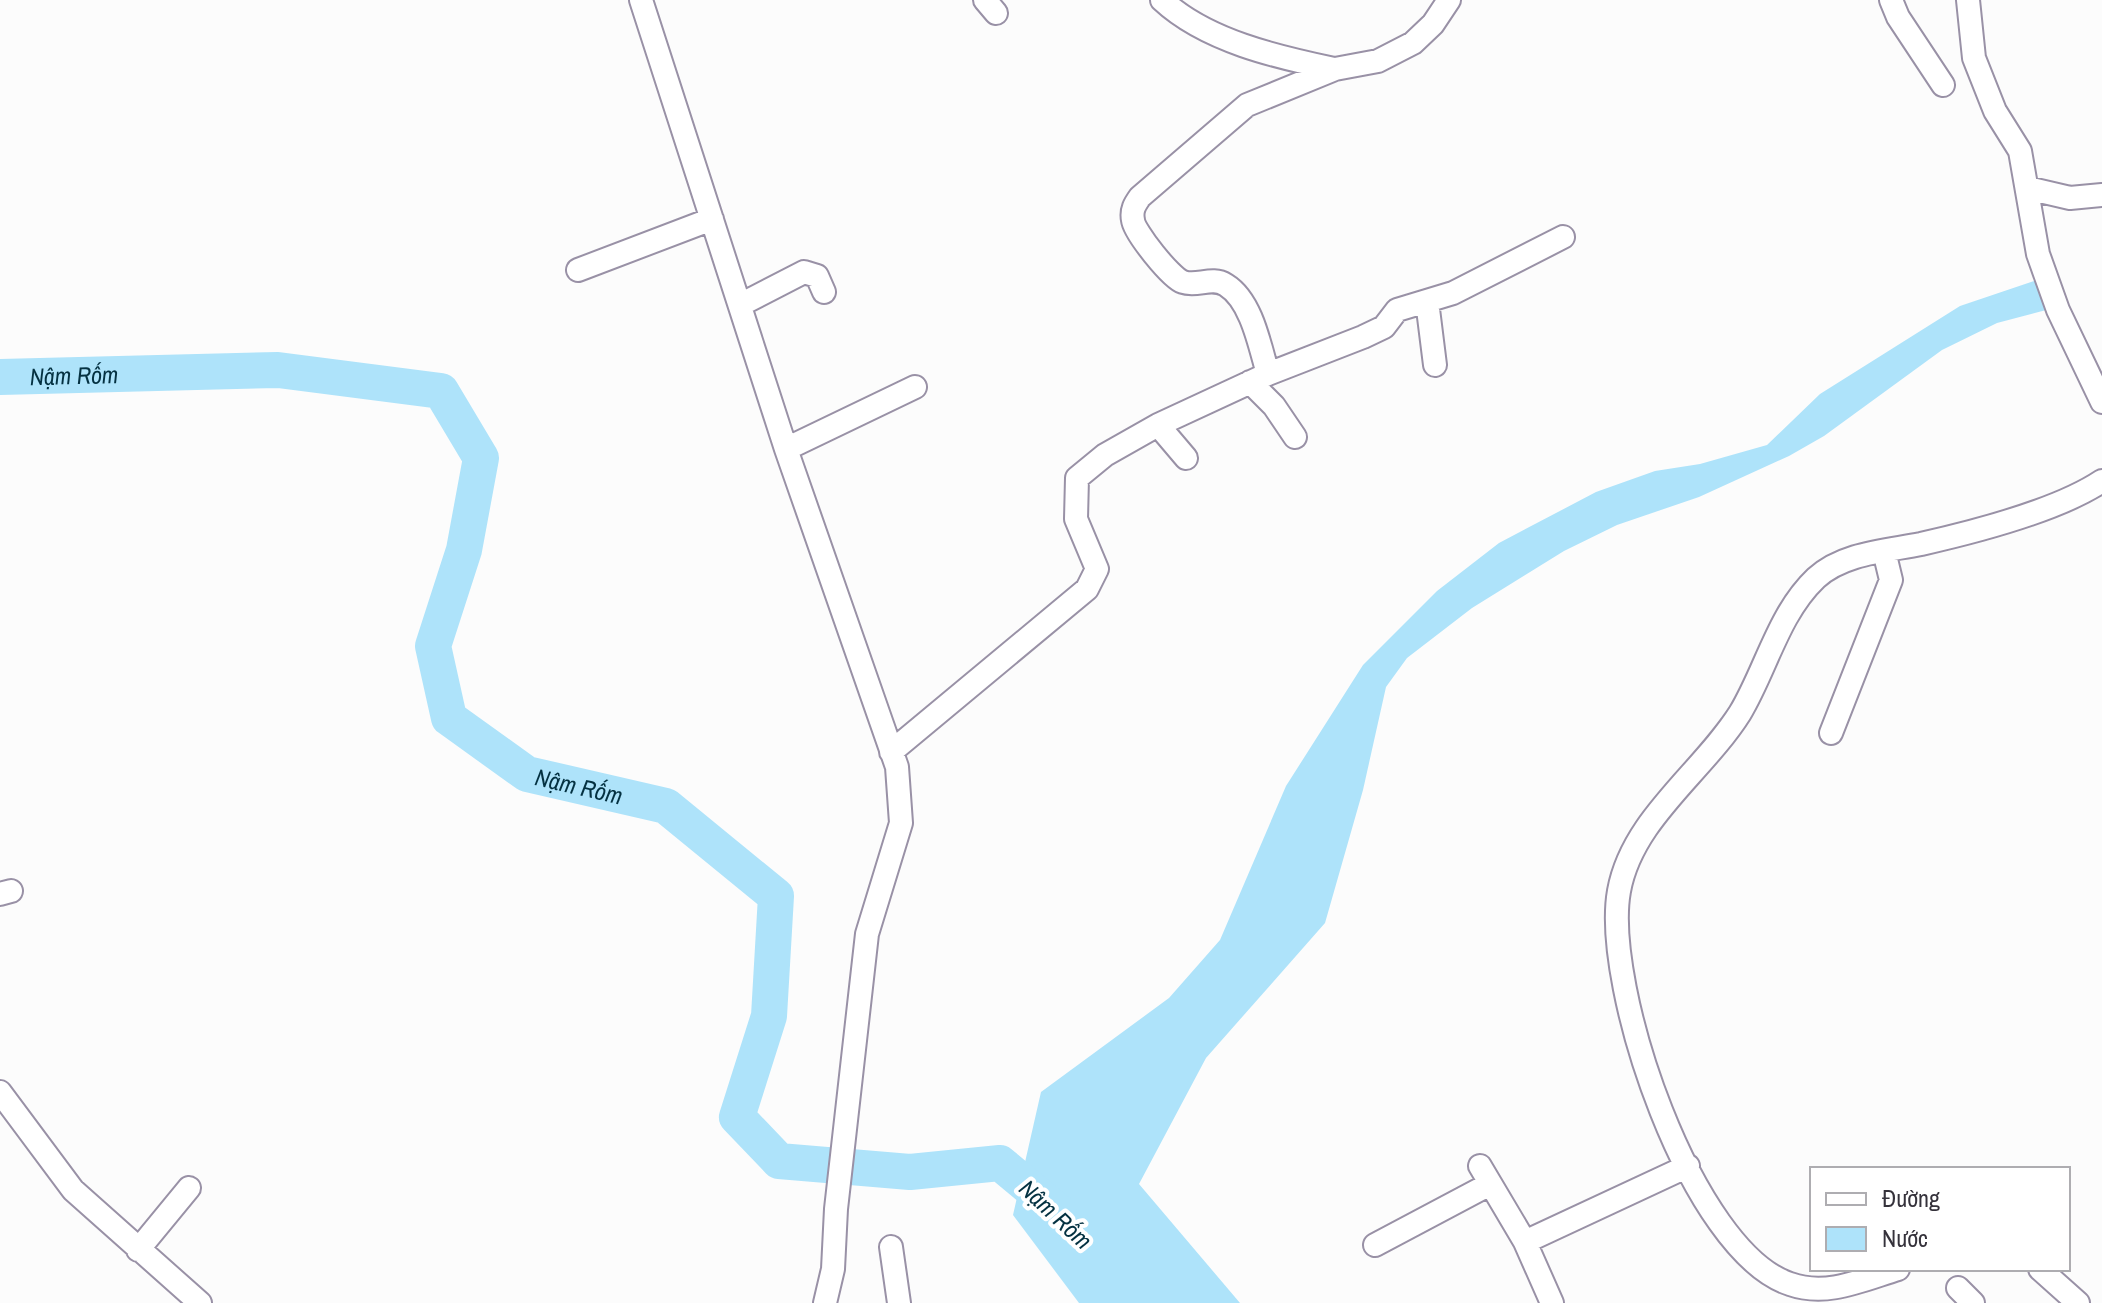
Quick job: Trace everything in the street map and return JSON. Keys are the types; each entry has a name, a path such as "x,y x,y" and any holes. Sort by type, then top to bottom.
{"street":[{"path":"641,0 786,449 897,767 901,823 867,934 836,1209 833,1269 825,1303"},
{"path":"1162,0 1216,33 1284,57 1335,69"},
{"path":"1295,437 1259,378 1253,324 1236,295 1226,285 1213,280 1186,283 1176,278 1135,229 1133,208 1140,197 1247,105 1335,69 1378,61 1413,43 1433,24 1449,0"},
{"path":"1891,0 1898,17 1943,85"},
{"path":"1968,0 1974,58 1995,111 2020,151 2038,254 2058,310 2102,402"},
{"path":"2027,188 2070,198 2102,195"},
{"path":"578,270 712,219"},
{"path":"891,752 1087,589 1097,569 1076,519 1077,478 1105,455 1158,425 1259,378 1384,327 1397,310 1453,293 1563,237"},
{"path":"740,305 804,272 817,276 824,292"},
{"path":"1427,301 1435,365"},
{"path":"786,449 915,387"},
{"path":"1158,425 1186,458"},
{"path":"1891,1271 1829,1290 1788,1284 1765,1273 1725,1232 1665,1120 1644,1063 1620,976 1615,924 1620,888 1631,854 1648,825 1704,763 1741,711 1798,599 1817,577 1840,562 2043,509 2082,495 2102,481"},
{"path":"1831,733 1891,580 1884,551"},
{"path":"0,1092 73,1190 200,1303"},
{"path":"1525,1242 1688,1166"},
{"path":"1375,1245 1485,1175 1525,1242 1552,1303"},
{"path":"138,1250 189,1188"},
{"path":"891,1247 899,1303"},
{"path":"2042,1271 2069,1300"}],"water":[{"path":"2040,279 2050,309 1997,323 1942,350 1824,436 1789,456 1699,497 1617,525 1564,551 1472,608 1407,658 1386,687 1363,790 1325,923 1206,1058 1139,1184 1240,1303 1079,1303 1013,1215 1041,1092 1169,998 1220,940 1286,786 1363,665 1437,591 1499,543 1596,492 1655,471 1700,464 1767,445 1820,394 1960,306"}],"waterway":[{"name":"Nậm Rốm","path":"0,377 278,370 441,391 481,458 464,550 433,646 449,718 527,774 666,806 776,896 769,1016 737,1117 779,1161 910,1172 1000,1163 1059,1212"}]}
